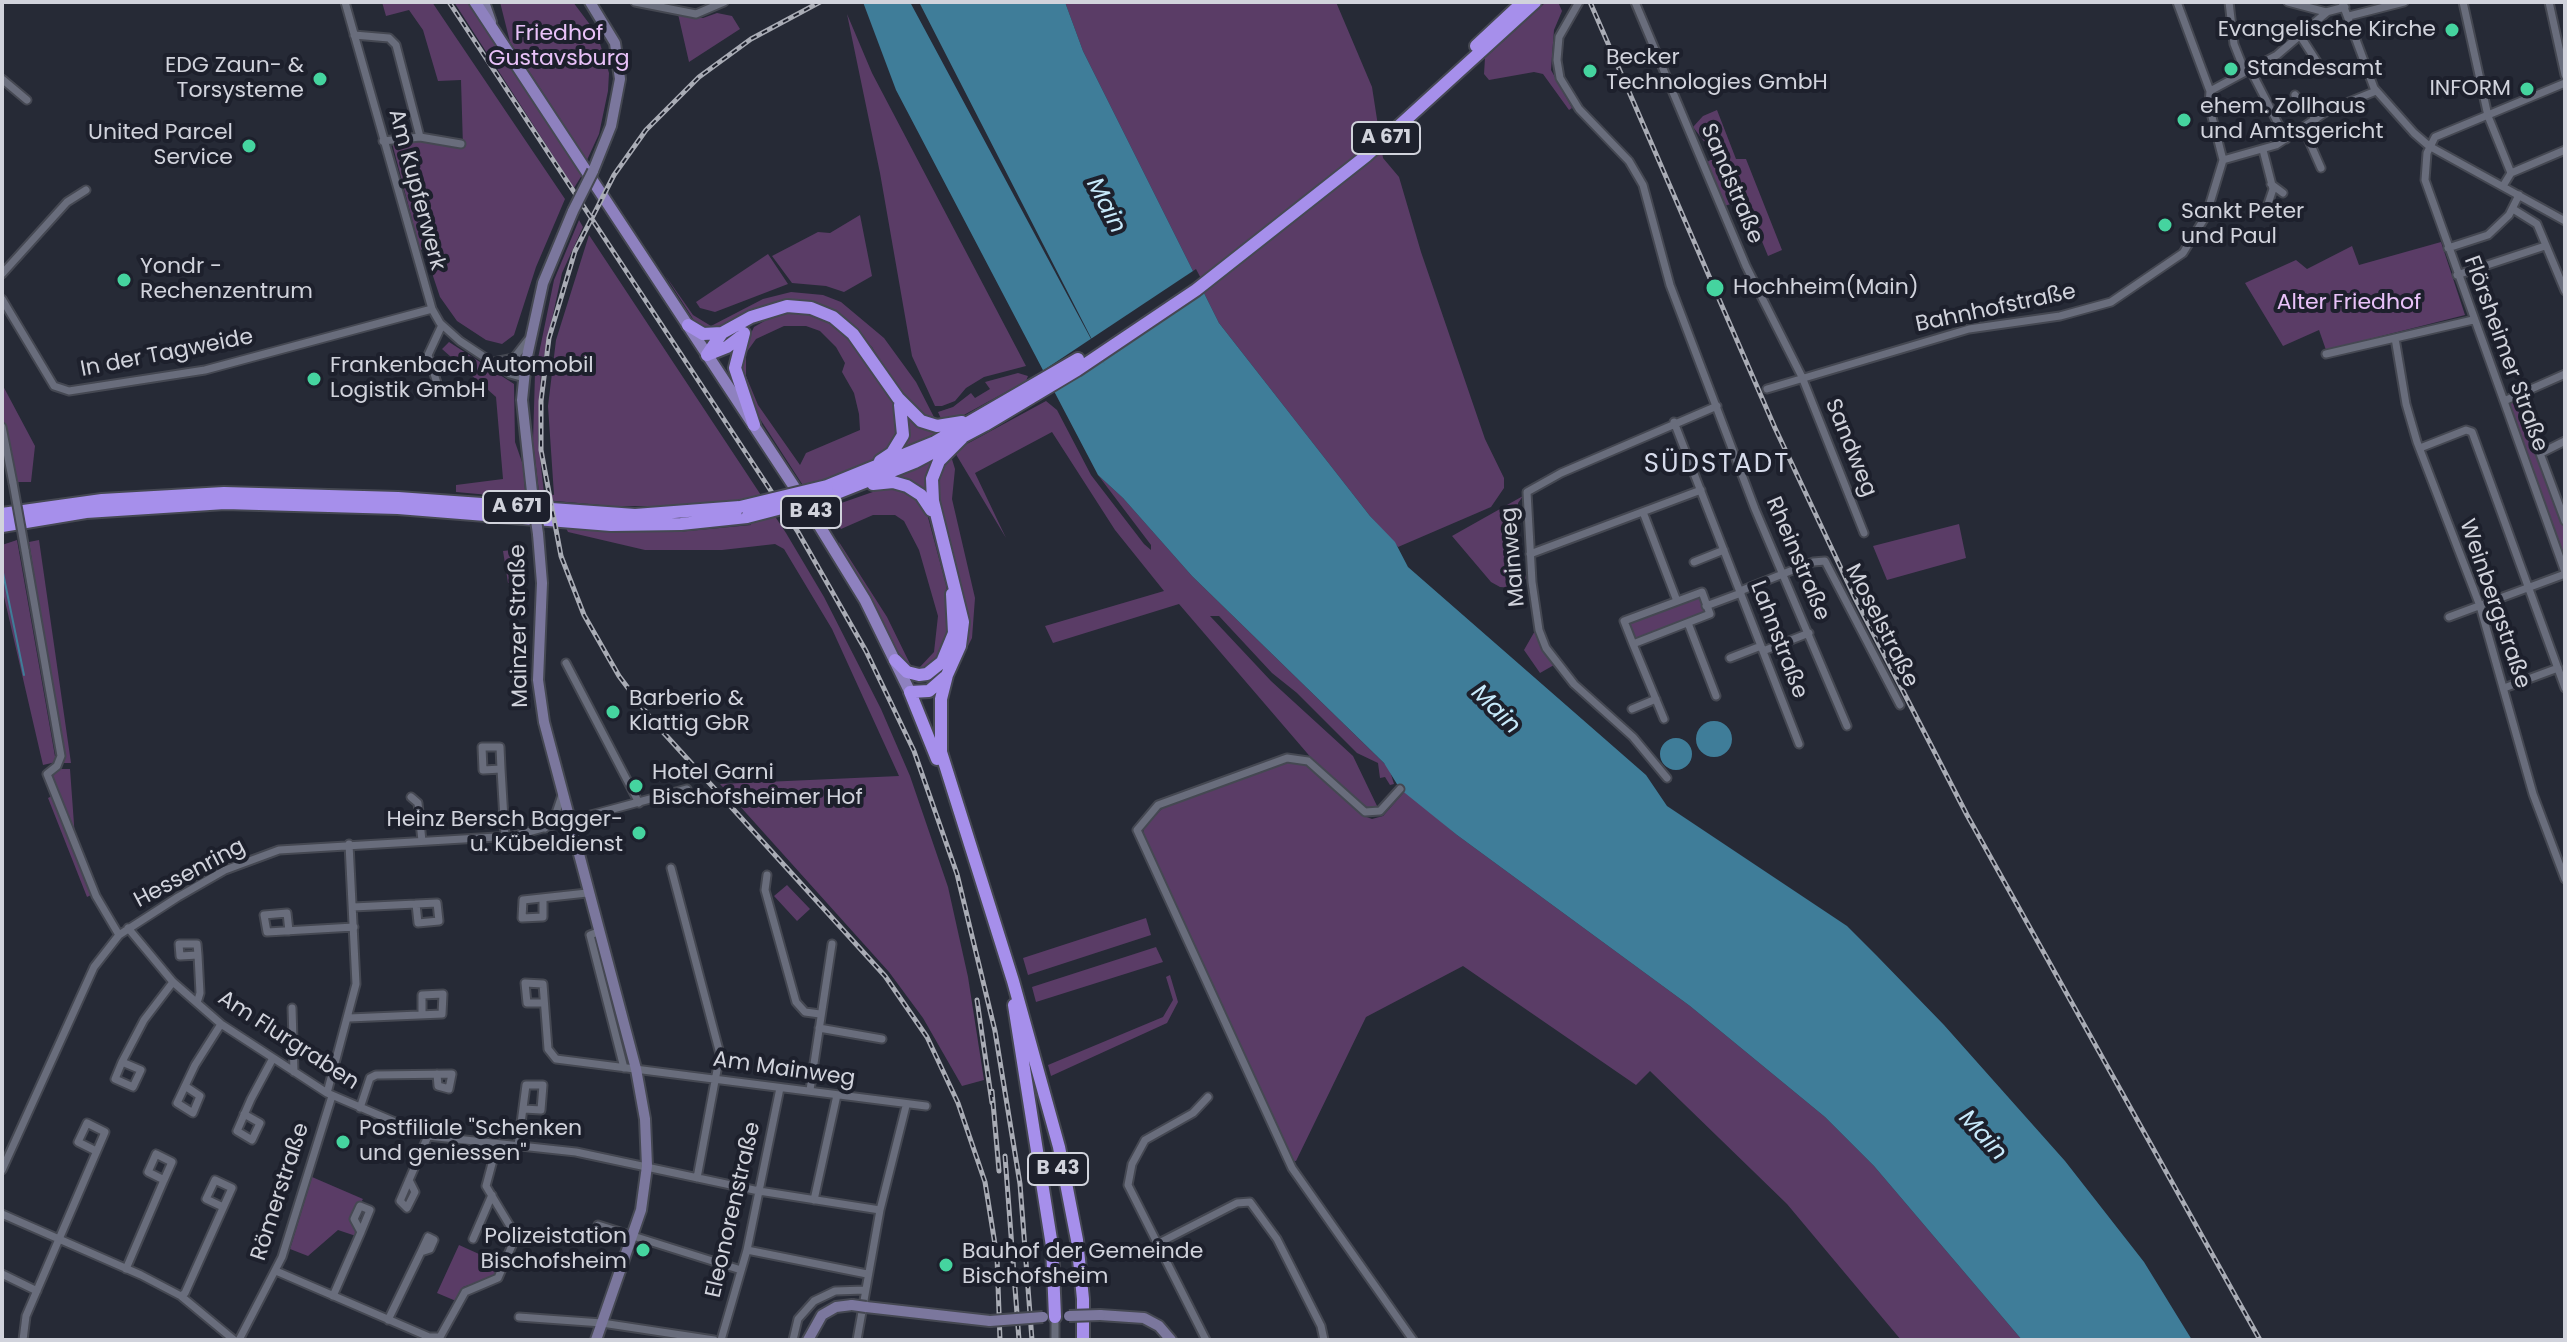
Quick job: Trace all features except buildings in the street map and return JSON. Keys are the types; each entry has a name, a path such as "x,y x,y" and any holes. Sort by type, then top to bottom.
{"highway":[{"name":"A 671","path":"2,526 97,511 225,503 385,507 611,525 681,524 830,491 962,438 1153,310 1266,227 1398,117 1523,2"},
{"name":"A 671","path":"856,481 1033,392 1170,308 1297,213 1401,125 1535,2"},
{"path":"688,325 703,334 722,333 765,312 798,306 833,317 863,344 909,412 929,425 947,426 980,418"},
{"path":"707,355 727,347 765,312"},
{"path":"707,355 722,333"},
{"path":"744,333 735,368 754,425"},
{"path":"856,481 900,443 904,425 898,398"},
{"path":"956,802 940,739 947,675 960,646 963,614 933,501 932,479 939,461 962,438"},
{"path":"856,481 903,484 921,495 931,510 951,587 955,627 946,657 910,692"},
{"name":"A 671","path":"2,514 102,500 239,493 398,498 635,515 744,512"},
{"path":"895,660 912,675 927,674"},
{"path":"910,692 929,691 947,675"},
{"name":"B 43","path":"910,692 956,802 1013,981 1064,1169 1077,1240 1080,1340"},
{"name":"B 43","path":"942,771 1013,1002 1066,1207 1075,1265 1080,1340"},
{"path":"1013,1002 1050,1232 1049,1317"}],"main road":[{"name":"B 43","path":"475,2 831,544 910,692"},
{"path":"484,2 495,31"},
{"name":"Mainzer Straße","path":"590,2 615,43 620,79 611,126 543,283 524,378 524,432 542,583 539,691 587,893 636,1069 645,1119 647,1166 633,1237 596,1340"},
{"path":"808,1340 822,1315 836,1307 852,1305 990,1321 1100,1315 1144,1318 1159,1326 1171,1340"}],"street":[{"name":"Am Kupferwerk","path":"345,2 432,309 442,325 496,363 524,378"},
{"path":"635,2 696,14 724,2"},
{"name":"Rheinstraße","path":"1579,2 1559,37 1557,60 1560,78 1579,109 1618,148 1639,176 1667,278 1755,509 1847,726"},
{"name":"Sandstraße","path":"1635,2 1746,266 1802,377"},
{"path":"2177,2 2210,91 2209,105 2223,160 2263,150 2316,119 2376,91"},
{"path":"2229,2 2234,44 2286,139"},
{"path":"2288,2 2327,12"},
{"path":"2349,16 2404,2"},
{"path":"2463,2 2488,116 2511,173"},
{"path":"2549,2 2565,75"},
{"path":"2210,91 2301,37 2327,12 2344,4 2376,91 2429,146 2565,221"},
{"path":"354,35 394,41 420,137"},
{"path":"2301,37 2319,65"},
{"path":"2,79 27,100"},
{"path":"2429,146 2435,137 2565,83"},
{"path":"2295,95 2316,119"},
{"path":"2303,127 2321,168"},
{"path":"383,141 420,137 461,144"},
{"name":"Flörsheimer Straße","path":"2429,146 2426,185 2565,573"},
{"path":"2263,150 2271,184 2268,204"},
{"path":"2503,186 2511,173 2565,150"},
{"name":"Bahnhofstraße","path":"1767,389 1969,329 2060,316 2111,302 2177,257 2190,244 2205,216 2223,160"},
{"path":"2271,184 2283,193"},
{"path":"2,274 71,198 86,190"},
{"path":"2448,248 2488,235 2513,209 2519,195"},
{"path":"2513,209 2532,219 2565,291"},
{"path":"2457,275 2545,246"},
{"name":"In der Tagweide","path":"2,299 54,386 69,391 205,370 432,309"},
{"path":"2326,354 2473,320"},
{"path":"437,383 428,355 442,325"},
{"path":"496,363 518,355 530,336"},
{"name":"Weinbergstraße","path":"2395,338 2406,404 2480,606 2533,794 2565,879"},
{"path":"2504,401 2565,374"},
{"name":"Sandweg","path":"1802,377 1864,533"},
{"name":"Flörsheimer Straße","path":"2518,394 2563,508 2565,521"},
{"name":"Mainweg","path":"1667,778 1633,737 1574,684 1546,648 1539,630 1527,492 1674,422 1717,406"},
{"name":"Lahnstraße","path":"1674,422 1799,744"},
{"name":"Am Flurgraben","path":"2,427 61,756 57,766 47,774 106,915 173,982 221,1024 330,1094 428,1136 576,1152 759,1191 880,1210"},
{"path":"2420,448 2466,430 2472,432 2531,587 2565,688"},
{"path":"2541,453 2565,441"},
{"path":"1530,554 1701,490"},
{"path":"1643,512 1677,601"},
{"path":"1694,562 1724,550"},
{"name":"Moselstraße","path":"1784,573 1813,562 1829,564 1900,705"},
{"path":"1706,606 1784,573"},
{"path":"2449,617 2565,573"},
{"path":"1633,644 1710,614 1702,592 1624,621 1633,644 1664,719"},
{"path":"1688,623 1716,696"},
{"path":"1730,658 1809,633"},
{"path":"566,663 639,803"},
{"path":"2504,688 2558,668"},
{"path":"1632,709 1656,699"},
{"path":"1400,789 1380,811 1365,812 1308,761 1287,758 1158,805 1137,830 1292,1168 1413,1340"},
{"path":"501,769 505,836"},
{"name":"Hessenring","path":"2,1170 83,988 124,931 225,870 301,846 505,836 543,829 687,789"},
{"path":"543,829 556,813 562,795"},
{"path":"411,797 419,806 422,841"},
{"name":"Römerstraße","path":"237,1340 276,1271 330,1094 349,1018 356,984 349,844"},
{"path":"671,868 719,1046 717,1079 697,1178"},
{"path":"767,875 765,890 796,1002 805,1012 820,1014"},
{"path":"543,898 587,893"},
{"path":"353,907 416,904"},
{"path":"289,931 354,927"},
{"name":"Mainzer Straße","path":"598,932 590,935 624,1068"},
{"path":"810,1090 832,944"},
{"path":"197,1003 200,993 198,955"},
{"path":"122,1062 144,1020 173,982"},
{"name":"Am Mainweg","path":"544,1003 550,1055 624,1068 810,1090 906,1106 926,1106"},
{"path":"292,1008 294,1072"},
{"path":"349,1018 422,1015"},
{"path":"185,1086 221,1024"},
{"path":"819,1028 882,1039"},
{"path":"244,1114 273,1058"},
{"path":"360,1108 370,1078 376,1075 437,1074"},
{"name":"Eleonorenstraße","path":"721,1340 747,1250 780,1088"},
{"path":"814,1200 837,1095"},
{"path":"1206,1340 1131,1194 1132,1164 1145,1140 1193,1113 1208,1097"},
{"path":"857,1340 880,1210 906,1106"},
{"path":"518,1146 524,1109"},
{"path":"409,1180 428,1136"},
{"path":"276,1271 429,1337 440,1337 465,1292 498,1278 516,1232 485,1182 497,1145"},
{"path":"23,1340 26,1316 96,1151"},
{"path":"126,1269 164,1180"},
{"path":"473,1239 492,1195"},
{"path":"1157,1244 1237,1203 1250,1202 1277,1239 1321,1326 1324,1340"},
{"path":"181,1296 223,1207"},
{"path":"2,1214 181,1296 237,1340"},
{"path":"598,1225 741,1270"},
{"path":"333,1296 361,1232"},
{"path":"747,1250 867,1274"},
{"path":"388,1320 421,1252"},
{"path":"2,1274 37,1291"},
{"path":"793,1340 798,1319 814,1301 835,1291 865,1290"},
{"path":"519,1317 602,1323 714,1340"},
{"path":"1049,1317 1055,1340"}],"green space":[{"path":"382,2 432,2 565,199 536,267 514,335 502,344 486,340 457,321 440,297 424,249 420,250 392,143 421,141 463,147 461,80 438,81 423,30 409,10 386,16"},
{"path":"454,2 470,2 582,175 574,188"},
{"name":"Friedhof Gustavsburg","path":"500,2 573,2 597,34 609,73 608,91 599,134 587,160 510,42"},
{"path":"1065,2 1336,2 1372,87 1383,158 1399,177 1421,252 1485,439 1504,478 1504,488 1491,507 1398,547 1370,516 1219,323 1083,51"},
{"path":"1546,2 1558,2 1562,11 1554,30 1551,70 1572,108 1569,110 1543,74 1534,72 1489,80 1484,74 1485,58"},
{"path":"717,13 732,16 740,29 689,62 678,14 703,18"},
{"path":"847,14 872,73 1026,366 984,377 966,388 955,401 942,406 935,406 912,356 880,173"},
{"path":"1717,110 1736,159 1746,159 1782,250 1768,256 1745,200 1724,206 1707,162 1716,157 1693,127 1703,116"},
{"path":"860,215 872,276 844,292 826,286 792,283 772,256 818,232 830,233"},
{"path":"579,220 583,227 562,273 541,370 538,440 544,493 554,495 548,406 556,340 589,235 786,533 824,597 881,709 910,776 948,887 968,977 984,1080 962,1086 923,1018 889,972 720,784 899,776 832,629 784,549 775,544 722,550 645,550 568,532 566,528 677,532 751,525 736,501 689,506 611,506 456,492 456,485 503,479 496,397 442,349 449,342 514,384 515,442 523,465 525,490 539,492 533,442 535,373 554,280"},
{"name":"Alter Friedhof","path":"2441,242 2465,315 2326,350 2319,330 2283,346 2245,283 2296,260 2307,269 2352,246 2359,265"},
{"path":"768,254 788,284 715,312 700,308 696,302"},
{"path":"665,275 693,315 711,326 763,299 791,292 823,295 841,302 884,338 916,382 936,421 924,420 900,393 872,347 833,311 780,302 712,330 695,322"},
{"path":"782,311 817,312 849,333 893,397 899,413 901,430 885,454 868,465 804,487 744,389 739,358 754,327","holes":["784,326 806,326 820,331 836,347 845,363 842,372 854,393 860,430 806,453 800,465 758,405 746,376 746,353 756,339"]},
{"path":"1018,373 1028,376 1026,381 962,416 942,421 938,412 953,407 971,393 975,398 990,389 985,382"},
{"path":"2,384 35,446 31,482 17,482 2,419"},
{"path":"2516,400 2565,525 2565,557 2508,404"},
{"path":"1046,401 1057,410 1091,475 1144,544 1151,550 1151,545 1098,475 1123,498 1192,576 1389,768 1394,784 1390,785 1385,777 1380,778 1378,763 1357,753 1297,693 1272,673 1219,616 1210,616 1271,681 1353,756 1378,808 1367,808 1313,760 1179,604 1053,643 1045,626 1164,591 1115,530 1052,432 975,473 1006,538 954,451"},
{"path":"906,412 946,429 891,456"},
{"path":"939,454 931,505 923,493 878,483"},
{"path":"951,456 955,469 952,499 975,598 972,638 960,662 963,646 935,502 938,469"},
{"path":"887,487 900,487 925,506 946,585 950,634 937,664 924,673 906,667 839,542 887,617 912,668 919,668 934,652 938,616 919,550 904,521 895,515 873,515 841,529 827,508"},
{"path":"1523,496 1518,503 1520,552 1526,579 1513,588 1500,587 1491,582 1452,536"},
{"path":"1959,524 1966,558 1887,580 1873,546"},
{"path":"17,540 56,762 43,765 2,588 2,545"},
{"path":"39,540 71,763 64,763 29,542"},
{"path":"520,549 524,580 508,583 503,551"},
{"path":"1699,595 1706,613 1635,640 1628,622"},
{"path":"1536,629 1554,665 1540,673 1524,650"},
{"path":"1288,761 1307,765 1364,816 1372,819 1383,816 1405,791 1457,835 1690,1006 1825,1117 1874,1166 2022,1340 1901,1340 1787,1204 1650,1071 1636,1085 1463,966 1366,1017 1296,1161 1291,1161 1143,837 1144,826 1165,806"},
{"path":"58,769 70,769 75,838 51,775"},
{"path":"52,796 91,895 87,897 48,798"},
{"path":"787,885 810,909 797,921 774,896"},
{"path":"1146,918 1151,935 1028,975 1023,958"},
{"path":"1156,947 1163,962 1036,1002 1032,987"},
{"path":"1170,975 1178,1002 1167,1023 1051,1076 1048,1065 1163,1017 1173,1000 1166,977"},
{"path":"312,1177 363,1199 352,1217 358,1231 356,1236 338,1230 308,1256 290,1249"},
{"path":"459,1245 499,1263 493,1277 463,1287 456,1301 437,1293"}],"water":[{"name":"Main","path":"863,2 910,2 1105,365 919,2 1065,2 1083,51 1219,323 1370,516 1395,542 1408,567 1646,775 1667,806 1847,926 1944,1025 2065,1161 2144,1262 2192,1340 2022,1340 1874,1166 1825,1117 1690,1006 1457,835 1400,789 1384,763 1192,576 1123,498 1098,475 896,90"},
{"path":"1714,721 1727,726 1732,739 1727,752 1714,757 1701,752 1696,739 1701,726"},
{"path":"1676,738 1688,742 1692,754 1688,766 1676,770 1664,766 1660,754 1664,742"}],"pier":[{"path":"1196,269 1207,290 1052,394 1041,372"}],"waterway":[{"path":"2,568 24,675"}],"railway":[{"path":"449,2 798,532 866,651 914,751 957,874 995,1031 1020,1184 1032,1340"},
{"path":"820,2 751,39 699,77 646,130 614,175 575,251 549,338 541,401 541,450 561,556 584,615 619,676 652,720 885,976 927,1037 958,1103 985,1182 997,1257 1000,1340"},
{"path":"1590,2 1775,428 1855,598 1967,815 2260,1340"},
{"path":"977,1000 992,1103"},
{"path":"992,1091 999,1171"},
{"path":"1005,1156 1019,1340"}],"place":[{"name":"Evangelische Kirche","path":"2452,30"},
{"name":"Standesamt","path":"2231,69"},
{"name":"Becker Technologies GmbH","path":"1590,71"},
{"name":"EDG Zaun- & Torsysteme","path":"320,79"},
{"name":"INFORM","path":"2527,89"},
{"name":"ehem. Zollhaus und Amtsgericht","path":"2184,120"},
{"name":"United Parcel Service","path":"249,146"},
{"name":"Sankt Peter und Paul","path":"2165,225"},
{"name":"Yondr - Rechenzentrum","path":"124,280"},
{"name":"Hochheim(Main)","path":"1715,288"},
{"name":"Frankenbach Automobil Logistik GmbH","path":"314,379"},
{"name":"Barberio & Klattig GbR","path":"613,712"},
{"name":"Hotel Garni Bischofsheimer Hof","path":"636,786"},
{"name":"Heinz Bersch Bagger- u. Kübeldienst","path":"639,833"},
{"name":"Postfiliale \"Schenken und geniessen\"","path":"343,1142"},
{"name":"Polizeistation Bischofsheim","path":"643,1250"},
{"name":"Bauhof der Gemeinde Bischofsheim","path":"946,1265"}],"district":[{"name":"SÜDSTADT","path":"1717,465"}]}
